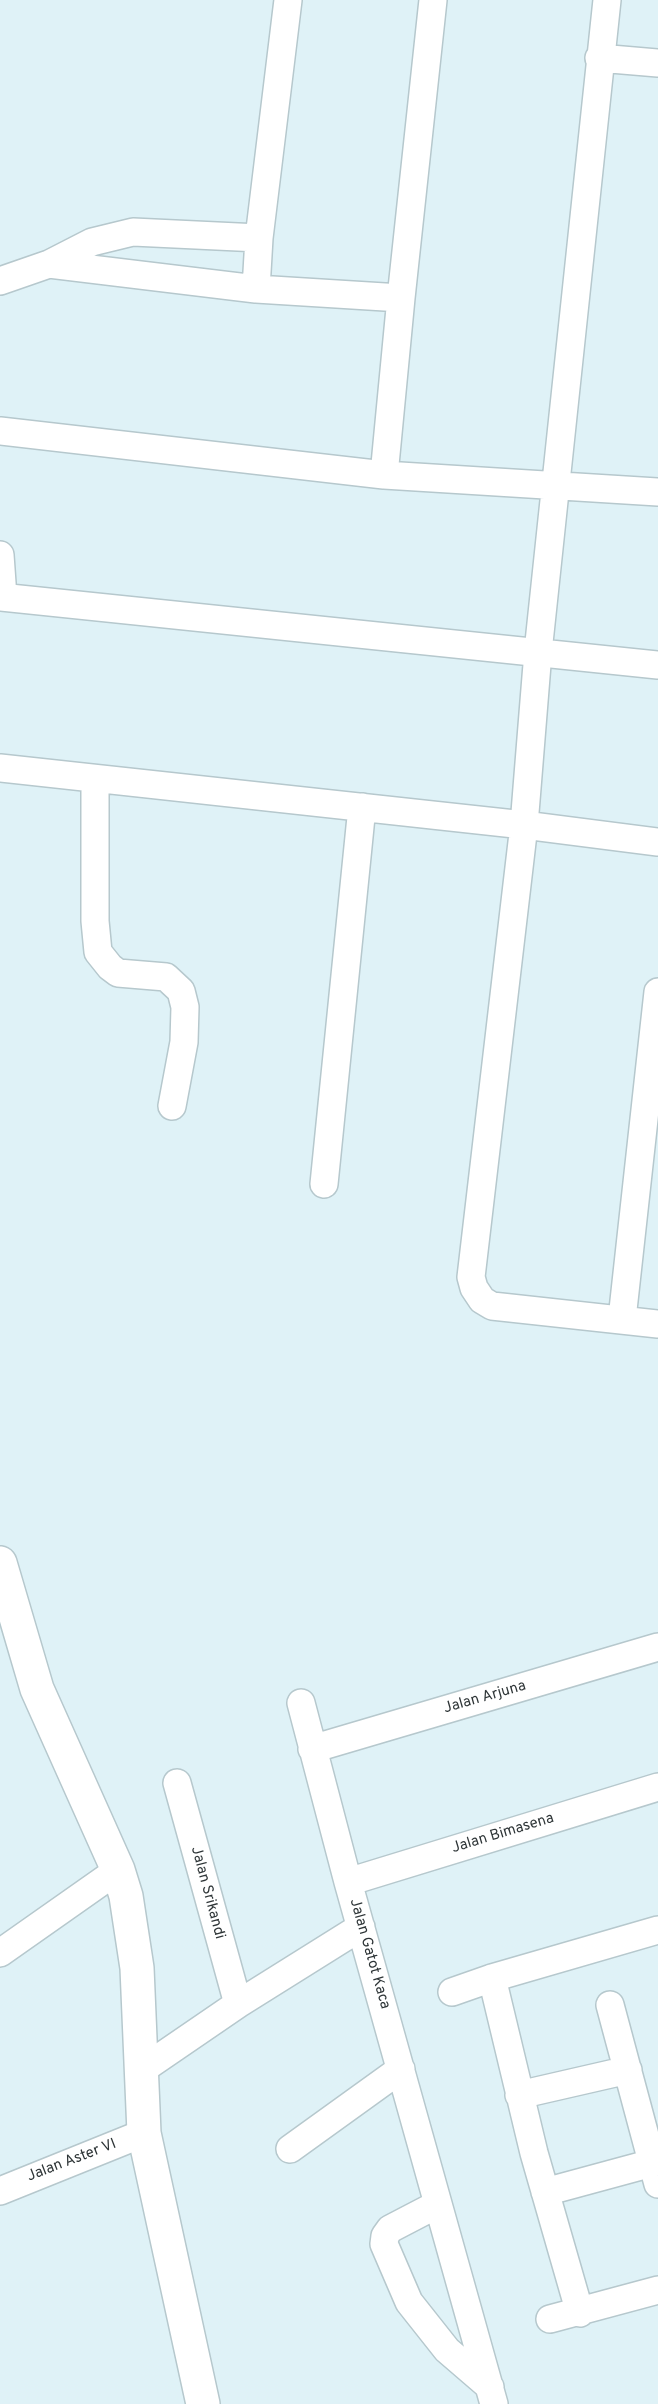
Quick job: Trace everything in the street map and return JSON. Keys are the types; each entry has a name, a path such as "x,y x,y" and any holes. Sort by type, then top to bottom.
{"street":[{"path":"256,289 259,238 288,0"},
{"path":"384,475 433,0"},
{"path":"607,0 599,58 538,652 524,825 471,1277 474,1288 482,1300 492,1306 658,1324"},
{"path":"599,58 658,63"},
{"path":"0,281 49,264 92,243 133,232 259,238"},
{"path":"49,264 256,289 401,298"},
{"path":"0,431 384,475 658,492"},
{"path":"0,555 2,597 658,665"},
{"path":"0,768 524,825 658,842"},
{"path":"95,780 95,921 98,952 118,973 166,977 180,991 185,1007 184,1042 172,1106"},
{"path":"324,1184 362,807"},
{"path":"622,1319 658,992"},
{"path":"0,1563 37,1689 118,1870 126,1896 137,1968 144,2133 203,2404"},
{"name":"Jalan Arjuna","path":"312,1749 658,1647"},
{"name":"Jalan Gatot Kaca","path":"301,1703 348,1882 492,2396"},
{"name":"Jalan Srikandi","path":"177,1783 238,2004"},
{"name":"Jalan Bimasena","path":"348,1882 658,1787"},
{"path":"0,1953 118,1870"},
{"path":"143,2069 238,2004 361,1927"},
{"path":"452,1992 492,1978 658,1930"},
{"path":"492,1978 519,2095 580,2313"},
{"path":"545,2192 655,2174 610,2006"},
{"path":"290,2149 401,2068"},
{"path":"519,2095 628,2070"},
{"name":"Jalan Aster VI","path":"0,2191 144,2133"},
{"name":"Jalan Gatot Kaca","path":"438,2204 390,2229 385,2236 384,2244 409,2302 447,2350 492,2396"},
{"path":"550,2319 580,2313 658,2290"}]}
